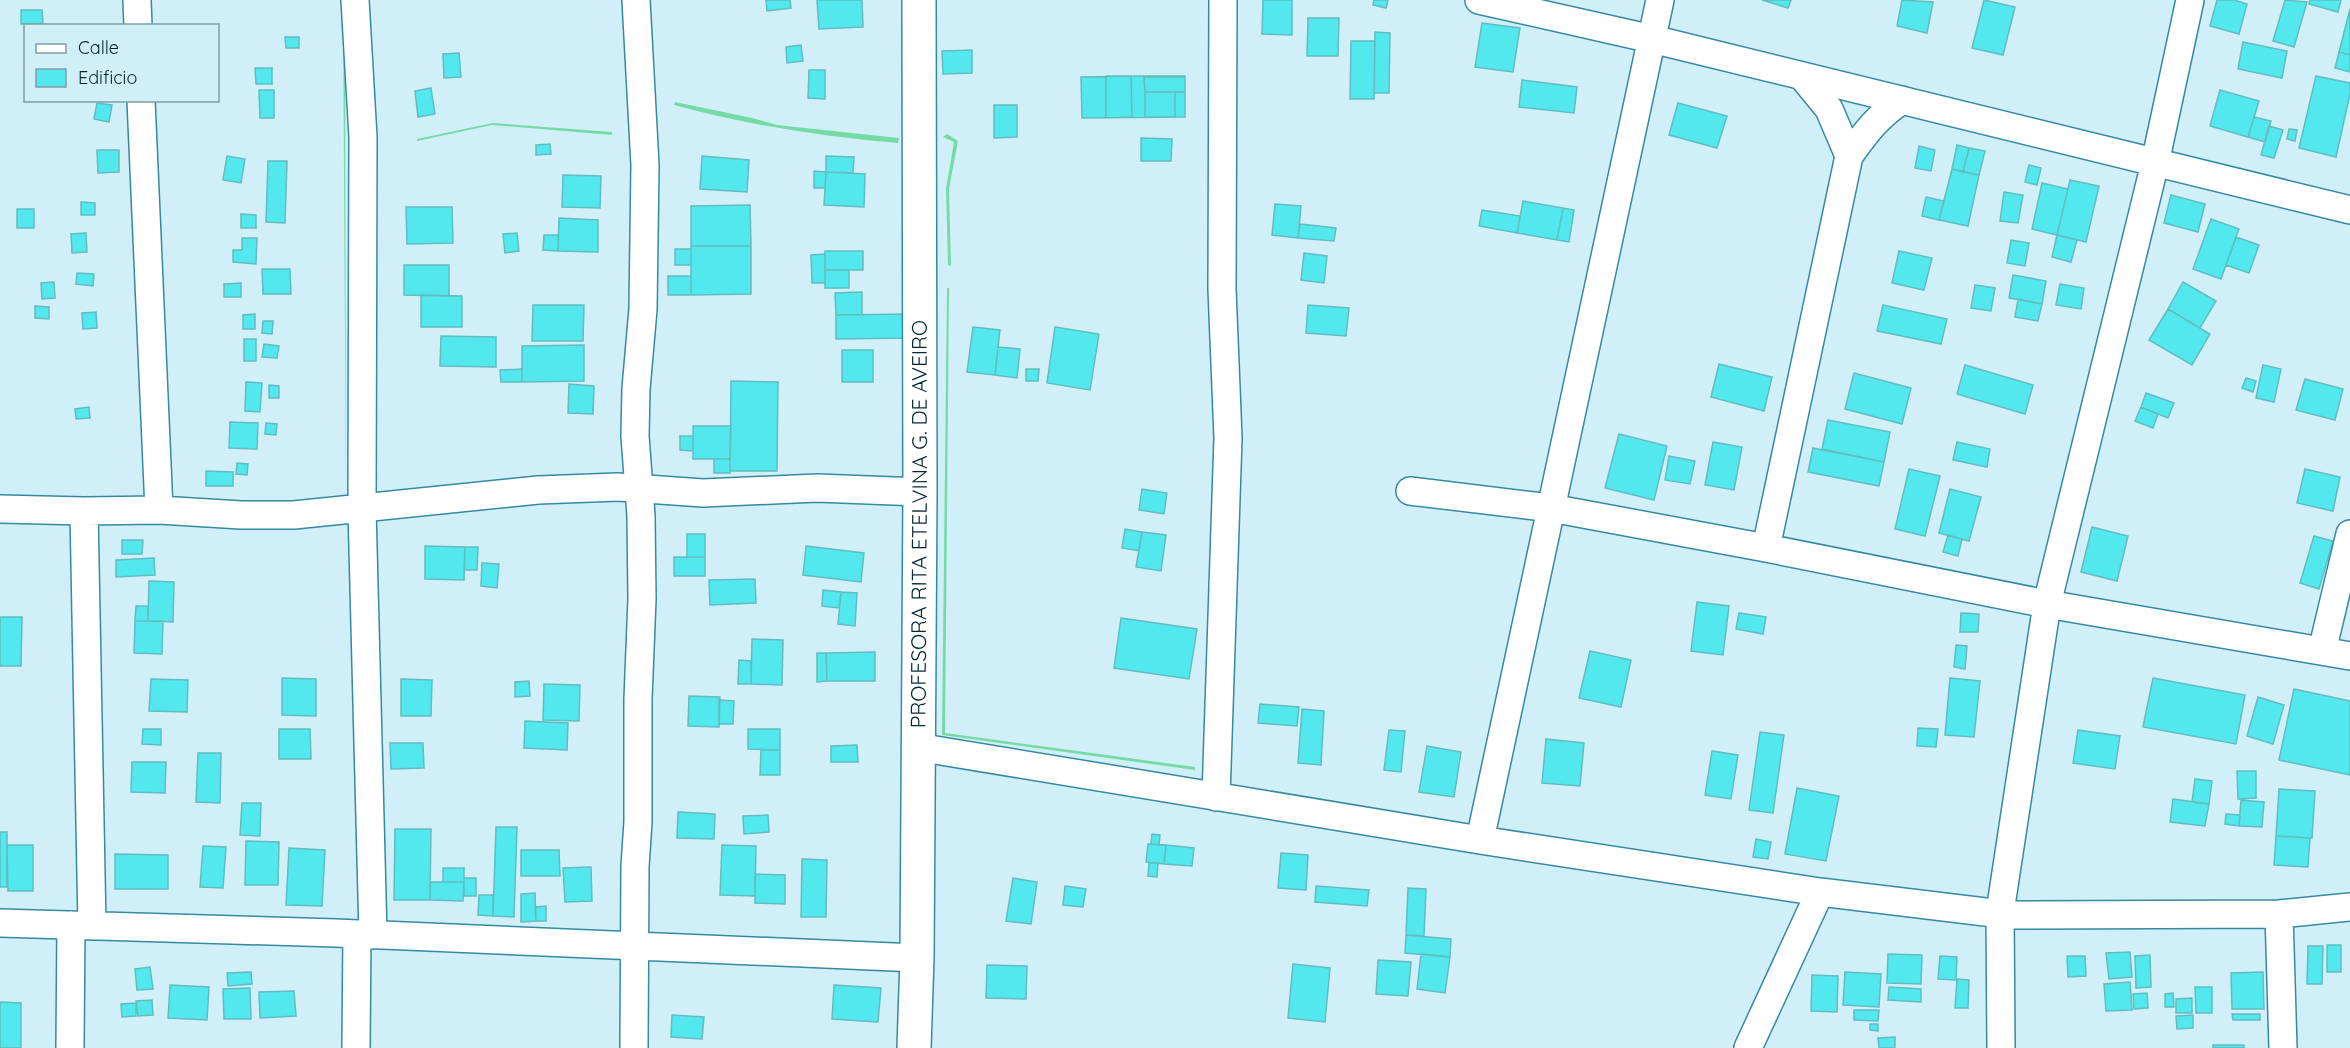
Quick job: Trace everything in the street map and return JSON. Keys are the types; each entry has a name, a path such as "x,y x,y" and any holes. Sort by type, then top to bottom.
{"street":[{"path":"136,0 138,24"},
{"path":"355,0 363,137 362,509 365,934 356,1048"},
{"path":"634,1048 635,866 638,822 638,699 642,598 635,436 636,389 643,309 645,165 636,0"},
{"name":"PROFESORA RITA ETELVINA G. DE AVEIRO","path":"914,1048 920,492 919,0"},
{"path":"1216,797 1228,438 1222,289 1223,0"},
{"path":"1479,0 1652,39 2350,210"},
{"path":"1480,840 1660,0"},
{"path":"2001,1048 2000,912 2047,604 2155,163 2190,0"},
{"path":"1802,76 1829,109 1849,156"},
{"path":"1766,548 1849,156 1869,127 1883,113 1902,100"},
{"path":"141,102 159,510"},
{"path":"0,509 159,510 294,515 538,490 618,487 703,493 817,488 920,492"},
{"path":"1410,491 1551,508 2047,604 2350,656"},
{"path":"70,1048 81,925 84,511"},
{"path":"2322,651 2350,534"},
{"path":"917,747 1480,840 1820,892 2010,915 2279,914 2350,907"},
{"path":"1748,1048 1820,892"},
{"path":"2279,914 2283,1048"},
{"path":"0,923 365,934 916,958"}],"shaded area":[{"path":"343,5 345,5 346,509"},
{"path":"675,102 777,125 899,138 898,143 786,129 730,119 674,105"},
{"path":"493,123 612,132 612,135 492,125 417,141 417,139"},
{"path":"947,134 958,141 949,189 951,266 948,265 946,189 954,142 943,137"},
{"path":"947,288 949,288 945,733 1195,767 1195,770 942,735"}],"building":[{"path":"766,0 790,0 791,8 767,11"},
{"path":"817,0 862,0 863,27 819,29"},
{"path":"1263,0 1292,0 1292,35 1262,34"},
{"path":"1374,0 1388,0 1386,8 1373,5"},
{"path":"1762,0 1791,0 1788,8"},
{"path":"1902,0 1933,2 1927,33 1897,26"},
{"path":"1984,0 2015,7 2003,55 1972,48"},
{"path":"2217,0 2234,0 2247,4 2239,34 2210,26"},
{"path":"2285,0 2307,2 2294,47 2273,41"},
{"path":"2310,0 2341,0 2338,12 2309,4"},
{"path":"2350,9 2350,55 2339,52"},
{"path":"21,10 42,10 43,24 21,24"},
{"path":"1308,18 1339,18 1338,56 1307,56"},
{"path":"1482,23 1520,28 1513,72 1475,67"},
{"path":"1375,32 1390,33 1389,93 1374,93"},
{"path":"285,37 299,37 299,48 286,48"},
{"path":"1351,41 1375,41 1374,99 1350,99"},
{"path":"2243,42 2287,51 2282,78 2238,69"},
{"path":"801,45 803,61 787,63 786,47"},
{"path":"972,50 972,73 943,74 942,51"},
{"path":"2339,52 2350,55 2350,72 2335,68"},
{"path":"459,53 461,77 444,78 443,54"},
{"path":"255,68 272,68 272,84 256,84"},
{"path":"809,70 825,70 825,99 808,98"},
{"path":"1106,76 1131,76 1132,117 1106,118"},
{"path":"1185,76 1185,117 1082,118 1081,77"},
{"path":"2316,76 2350,83 2350,94 2336,157 2299,148"},
{"path":"1144,77 1185,77 1185,92 1145,92"},
{"path":"1522,80 1577,87 1574,113 1519,107"},
{"path":"431,88 435,114 418,117 415,91"},
{"path":"259,90 274,90 274,118 260,118"},
{"path":"2220,90 2259,101 2248,137 2210,126"},
{"path":"1145,92 1175,92 1175,117 1145,117"},
{"path":"97,103 112,105 109,122 94,119"},
{"path":"1678,103 1727,116 1717,148 1669,135"},
{"path":"994,105 1017,105 1017,137 994,138"},
{"path":"2254,117 2271,121 2265,142 2248,137"},
{"path":"2269,126 2283,130 2274,158 2261,155"},
{"path":"2289,129 2297,130 2295,141 2287,139"},
{"path":"1141,138 1172,139 1171,161 1141,161"},
{"path":"550,144 551,154 536,155 536,145"},
{"path":"1957,145 1969,148 1963,172 1952,169"},
{"path":"1919,146 1935,150 1931,171 1915,168"},
{"path":"1969,148 1985,151 1979,175 1963,172"},
{"path":"97,150 119,150 119,172 98,173"},
{"path":"227,156 245,159 241,183 223,180"},
{"path":"702,156 749,160 747,192 700,189"},
{"path":"826,156 854,157 853,173 826,172"},
{"path":"268,161 287,161 285,223 266,222"},
{"path":"2029,165 2041,168 2037,185 2025,182"},
{"path":"1952,169 1979,175 1968,226 1939,220"},
{"path":"814,171 826,172 825,188 814,188"},
{"path":"826,172 865,174 864,207 824,205"},
{"path":"563,175 601,176 600,208 562,207"},
{"path":"2070,180 2099,186 2086,242 2057,235"},
{"path":"2042,183 2068,189 2057,235 2032,229"},
{"path":"2004,192 2023,195 2018,223 2000,221"},
{"path":"2171,195 2205,204 2198,232 2164,223"},
{"path":"1926,197 1944,201 1939,220 1922,216"},
{"path":"1523,201 1563,208 1557,240 1517,233"},
{"path":"81,202 95,203 95,215 81,215"},
{"path":"1275,204 1301,206 1298,238 1272,235"},
{"path":"750,205 751,246 691,246 691,206"},
{"path":"406,207 452,207 453,243 407,244"},
{"path":"1563,208 1574,210 1569,242 1557,240"},
{"path":"17,209 34,209 34,228 17,228"},
{"path":"1482,210 1520,216 1517,233 1479,226"},
{"path":"241,214 256,215 256,228 241,228"},
{"path":"559,218 598,220 598,252 558,251"},
{"path":"2211,219 2239,229 2221,279 2193,269"},
{"path":"1300,224 1336,228 1334,241 1298,238"},
{"path":"86,233 87,252 72,253 71,234"},
{"path":"517,233 519,251 505,253 503,234"},
{"path":"544,235 558,235 558,251 543,250"},
{"path":"2057,235 2077,240 2071,262 2052,257"},
{"path":"2236,237 2259,245 2249,273 2226,265"},
{"path":"242,238 257,238 256,264 233,262 233,250 242,250"},
{"path":"2011,240 2029,243 2025,266 2007,263"},
{"path":"691,246 751,246 751,294 691,295"},
{"path":"675,249 691,249 691,265 675,265"},
{"path":"825,251 863,251 863,270 825,270"},
{"path":"1899,251 1932,258 1924,290 1892,283"},
{"path":"1304,253 1327,256 1324,283 1301,280"},
{"path":"825,254 825,283 812,283 811,255"},
{"path":"404,265 449,265 449,296 404,295"},
{"path":"262,269 290,269 291,294 263,294"},
{"path":"825,270 849,270 849,288 825,288"},
{"path":"77,273 94,274 93,286 76,284"},
{"path":"2013,275 2046,281 2042,304 2009,298"},
{"path":"668,276 691,276 691,295 668,295"},
{"path":"54,282 55,298 42,299 41,283"},
{"path":"2183,282 2216,301 2200,328 2168,309"},
{"path":"241,283 241,297 224,297 224,284"},
{"path":"2060,284 2084,288 2081,309 2056,305"},
{"path":"1975,285 1995,288 1991,311 1971,308"},
{"path":"862,292 862,315 836,315 835,293"},
{"path":"421,295 462,296 462,327 421,327"},
{"path":"2018,299 2042,304 2038,321 2015,317"},
{"path":"533,305 584,305 583,341 532,341"},
{"path":"1308,305 1349,308 1346,336 1306,333"},
{"path":"1883,305 1947,319 1941,344 1877,331"},
{"path":"35,306 49,307 49,319 35,318"},
{"path":"2168,309 2210,334 2192,365 2149,340"},
{"path":"96,312 97,328 83,329 82,313"},
{"path":"255,314 255,329 243,329 243,315"},
{"path":"907,314 907,338 836,339 836,315"},
{"path":"263,321 273,321 272,334 262,333"},
{"path":"973,327 1000,330 995,375 967,372"},
{"path":"1055,327 1099,334 1090,390 1047,383"},
{"path":"441,336 496,337 496,367 440,366"},
{"path":"244,339 256,339 256,361 244,361"},
{"path":"264,344 279,346 277,358 262,357"},
{"path":"584,345 584,381 522,382 522,346"},
{"path":"998,347 1020,349 1017,378 995,375"},
{"path":"842,350 873,350 873,382 842,382"},
{"path":"1719,364 1772,377 1764,411 1711,397"},
{"path":"1965,365 2033,385 2025,414 1957,394"},
{"path":"2263,365 2281,369 2274,402 2256,398"},
{"path":"522,369 522,382 501,382 500,370"},
{"path":"1026,369 1039,369 1038,381 1026,381"},
{"path":"1854,373 1911,388 1902,424 1845,409"},
{"path":"2246,378 2256,381 2253,392 2242,388"},
{"path":"2305,379 2343,389 2335,420 2296,410"},
{"path":"731,381 778,382 777,471 730,471"},
{"path":"246,382 262,383 260,412 245,411"},
{"path":"569,384 594,386 593,414 568,413"},
{"path":"269,385 279,386 279,398 269,398"},
{"path":"2146,393 2174,403 2168,418 2141,407"},
{"path":"89,407 90,418 76,419 75,409"},
{"path":"2141,407 2158,414 2153,428 2135,421"},
{"path":"1828,420 1890,432 1884,462 1822,449"},
{"path":"230,422 258,423 257,449 229,448"},
{"path":"266,423 277,424 276,435 265,434"},
{"path":"693,426 731,426 730,459 693,459"},
{"path":"1619,434 1667,446 1654,500 1605,488"},
{"path":"680,436 693,436 693,451 680,450"},
{"path":"1713,442 1742,447 1734,490 1705,485"},
{"path":"1957,442 1990,449 1987,467 1953,460"},
{"path":"1813,448 1884,462 1879,486 1808,472"},
{"path":"1669,456 1695,461 1690,484 1665,480"},
{"path":"714,459 730,459 730,473 714,473"},
{"path":"237,463 248,464 247,475 236,474"},
{"path":"1909,469 1940,476 1925,536 1895,529"},
{"path":"2305,469 2340,477 2333,511 2297,503"},
{"path":"206,471 233,472 233,486 206,486"},
{"path":"1142,489 1167,493 1164,514 1139,510"},
{"path":"1950,489 1981,497 1969,541 1939,533"},
{"path":"2092,527 2128,536 2117,581 2081,572"},
{"path":"1125,529 1142,532 1139,551 1122,548"},
{"path":"1142,532 1166,535 1161,571 1136,567"},
{"path":"687,534 705,534 705,557 687,557"},
{"path":"1948,535 1962,539 1958,556 1943,552"},
{"path":"2314,536 2333,541 2319,589 2300,583"},
{"path":"122,540 143,540 142,554 122,554"},
{"path":"425,546 465,547 464,580 425,579"},
{"path":"806,546 864,553 861,582 803,575"},
{"path":"465,547 478,547 477,570 464,570"},
{"path":"674,557 705,557 705,576 674,576"},
{"path":"154,558 155,575 116,577 116,560"},
{"path":"482,563 499,564 497,588 481,586"},
{"path":"755,579 756,603 710,605 709,580"},
{"path":"149,581 174,582 173,622 148,621"},
{"path":"823,590 841,592 839,608 822,606"},
{"path":"841,592 857,593 855,626 838,624"},
{"path":"1697,602 1729,606 1723,655 1691,651"},
{"path":"136,606 148,606 148,621 135,621"},
{"path":"1739,613 1766,617 1763,634 1736,629"},
{"path":"1961,613 1979,614 1978,632 1960,632"},
{"path":"0,617 22,617 21,666 0,666"},
{"path":"1121,618 1197,629 1189,679 1114,668"},
{"path":"135,621 163,621 162,654 134,653"},
{"path":"752,639 783,640 782,685 751,684"},
{"path":"1956,645 1967,646 1965,669 1954,667"},
{"path":"1590,651 1631,660 1621,707 1579,698"},
{"path":"875,652 875,681 827,681 826,653"},
{"path":"817,653 826,653 827,681 817,682"},
{"path":"739,660 751,661 751,684 738,684"},
{"path":"282,678 316,679 316,716 282,715"},
{"path":"1950,678 1980,681 1974,737 1945,735"},
{"path":"2153,678 2245,695 2236,744 2143,727"},
{"path":"151,679 188,680 187,712 149,711"},
{"path":"401,679 432,680 431,716 401,716"},
{"path":"529,681 530,696 515,697 515,682"},
{"path":"544,684 580,685 579,721 543,720"},
{"path":"2294,689 2350,701 2350,775 2279,760"},
{"path":"689,696 720,697 719,727 688,726"},
{"path":"2258,697 2284,705 2273,744 2247,736"},
{"path":"719,700 734,701 733,724 719,724"},
{"path":"1260,704 1299,707 1297,726 1258,723"},
{"path":"1302,709 1324,711 1321,765 1298,763"},
{"path":"525,721 568,723 567,750 524,748"},
{"path":"1918,728 1938,729 1936,747 1917,746"},
{"path":"143,729 161,729 161,745 142,744"},
{"path":"279,729 310,729 311,759 279,759"},
{"path":"748,729 780,729 780,750 748,749"},
{"path":"1389,730 1405,731 1401,772 1384,770"},
{"path":"2078,730 2120,736 2115,769 2073,763"},
{"path":"1760,732 1784,735 1773,813 1749,810"},
{"path":"1546,739 1584,743 1580,786 1542,783"},
{"path":"390,743 423,743 424,768 391,769"},
{"path":"857,745 858,762 831,762 831,746"},
{"path":"1427,746 1461,752 1454,797 1419,792"},
{"path":"761,750 780,750 780,775 760,775"},
{"path":"1712,751 1738,755 1731,799 1705,795"},
{"path":"198,753 221,753 220,803 196,802"},
{"path":"132,762 166,762 165,793 131,792"},
{"path":"2237,771 2256,771 2256,798 2238,799"},
{"path":"2195,779 2212,781 2209,804 2192,802"},
{"path":"1797,788 1839,796 1826,861 1785,854"},
{"path":"2279,789 2315,791 2312,838 2276,836"},
{"path":"2173,799 2209,804 2205,826 2170,822"},
{"path":"2241,800 2264,802 2262,827 2239,826"},
{"path":"242,803 261,803 260,836 240,835"},
{"path":"678,812 715,814 714,839 677,838"},
{"path":"2226,814 2240,815 2239,826 2225,824"},
{"path":"768,815 769,832 744,834 743,816"},
{"path":"496,827 517,827 514,917 493,916"},
{"path":"395,829 431,829 430,900 394,900"},
{"path":"0,832 7,832 7,887 0,887"},
{"path":"1152,834 1160,835 1159,845 1151,844"},
{"path":"2276,836 2310,838 2308,867 2274,865"},
{"path":"1756,839 1771,842 1768,859 1753,857"},
{"path":"246,841 279,842 278,885 245,885"},
{"path":"1148,844 1166,845 1164,864 1146,862"},
{"path":"7,845 33,845 33,891 8,891"},
{"path":"722,845 756,846 755,896 720,895"},
{"path":"1166,845 1194,848 1192,866 1164,864"},
{"path":"203,846 226,847 223,888 200,887"},
{"path":"289,848 325,850 322,906 286,905"},
{"path":"521,850 559,850 560,876 521,876"},
{"path":"1281,853 1308,855 1306,890 1278,888"},
{"path":"115,854 168,855 168,889 115,889"},
{"path":"802,859 827,860 826,917 801,917"},
{"path":"1149,863 1158,863 1157,877 1148,876"},
{"path":"591,867 592,901 565,902 563,868"},
{"path":"443,868 464,868 464,882 443,882"},
{"path":"755,874 785,875 785,904 755,903"},
{"path":"464,878 476,878 476,896 464,896"},
{"path":"1013,878 1037,882 1031,924 1006,921"},
{"path":"430,882 464,882 463,901 430,900"},
{"path":"1065,886 1086,889 1083,907 1063,905"},
{"path":"1316,886 1369,890 1367,906 1315,902"},
{"path":"1408,888 1426,889 1424,936 1406,935"},
{"path":"535,893 536,921 521,922 521,894"},
{"path":"479,895 493,895 493,916 478,915"},
{"path":"546,906 546,921 536,921 535,907"},
{"path":"1406,935 1451,939 1450,957 1405,953"},
{"path":"2327,945 2341,945 2341,972 2327,972"},
{"path":"2308,946 2323,946 2322,984 2307,984"},
{"path":"2130,952 2132,977 2109,979 2106,953"},
{"path":"1421,954 1450,957 1445,993 1417,989"},
{"path":"1888,954 1922,955 1921,984 1887,983"},
{"path":"2150,955 2151,987 2136,988 2135,956"},
{"path":"1940,956 1957,957 1956,980 1938,979"},
{"path":"2067,956 2085,956 2086,976 2068,977"},
{"path":"1378,960 1411,962 1408,996 1376,994"},
{"path":"1293,964 1330,968 1325,1022 1288,1018"},
{"path":"987,965 1027,966 1026,999 986,998"},
{"path":"150,967 153,989 137,990 135,969"},
{"path":"251,972 252,984 228,986 227,973"},
{"path":"1845,972 1881,974 1879,1007 1843,1005"},
{"path":"2263,972 2264,1009 2232,1009 2231,973"},
{"path":"1812,975 1838,976 1837,1012 1811,1011"},
{"path":"1957,979 1969,980 1968,1008 1955,1008"},
{"path":"2130,982 2132,1010 2106,1011 2104,984"},
{"path":"170,985 209,987 207,1020 168,1018"},
{"path":"834,985 881,988 878,1022 832,1019"},
{"path":"1889,987 1921,989 1921,1002 1888,1000"},
{"path":"2195,987 2212,987 2212,1013 2196,1013"},
{"path":"250,988 251,1019 224,1019 223,989"},
{"path":"294,991 296,1016 260,1018 259,992"},
{"path":"2147,993 2148,1008 2134,1009 2133,994"},
{"path":"2173,993 2174,1007 2165,1007 2165,994"},
{"path":"2192,998 2192,1013 2176,1013 2176,999"},
{"path":"152,1000 153,1015 138,1016 136,1001"},
{"path":"0,1002 21,1003 21,1048 0,1048"},
{"path":"136,1003 136,1016 122,1017 121,1004"},
{"path":"1854,1010 1879,1010 1878,1021 1854,1020"},
{"path":"2232,1014 2260,1014 2260,1020 2233,1020"},
{"path":"672,1015 704,1017 702,1039 671,1037"},
{"path":"2193,1015 2193,1028 2177,1029 2176,1016"},
{"path":"1870,1024 1878,1024 1878,1031 1870,1030"},
{"path":"1895,1037 1895,1048 1879,1048 1878,1038"},
{"path":"2213,1045 2244,1045 2244,1048 2213,1048"}]}
